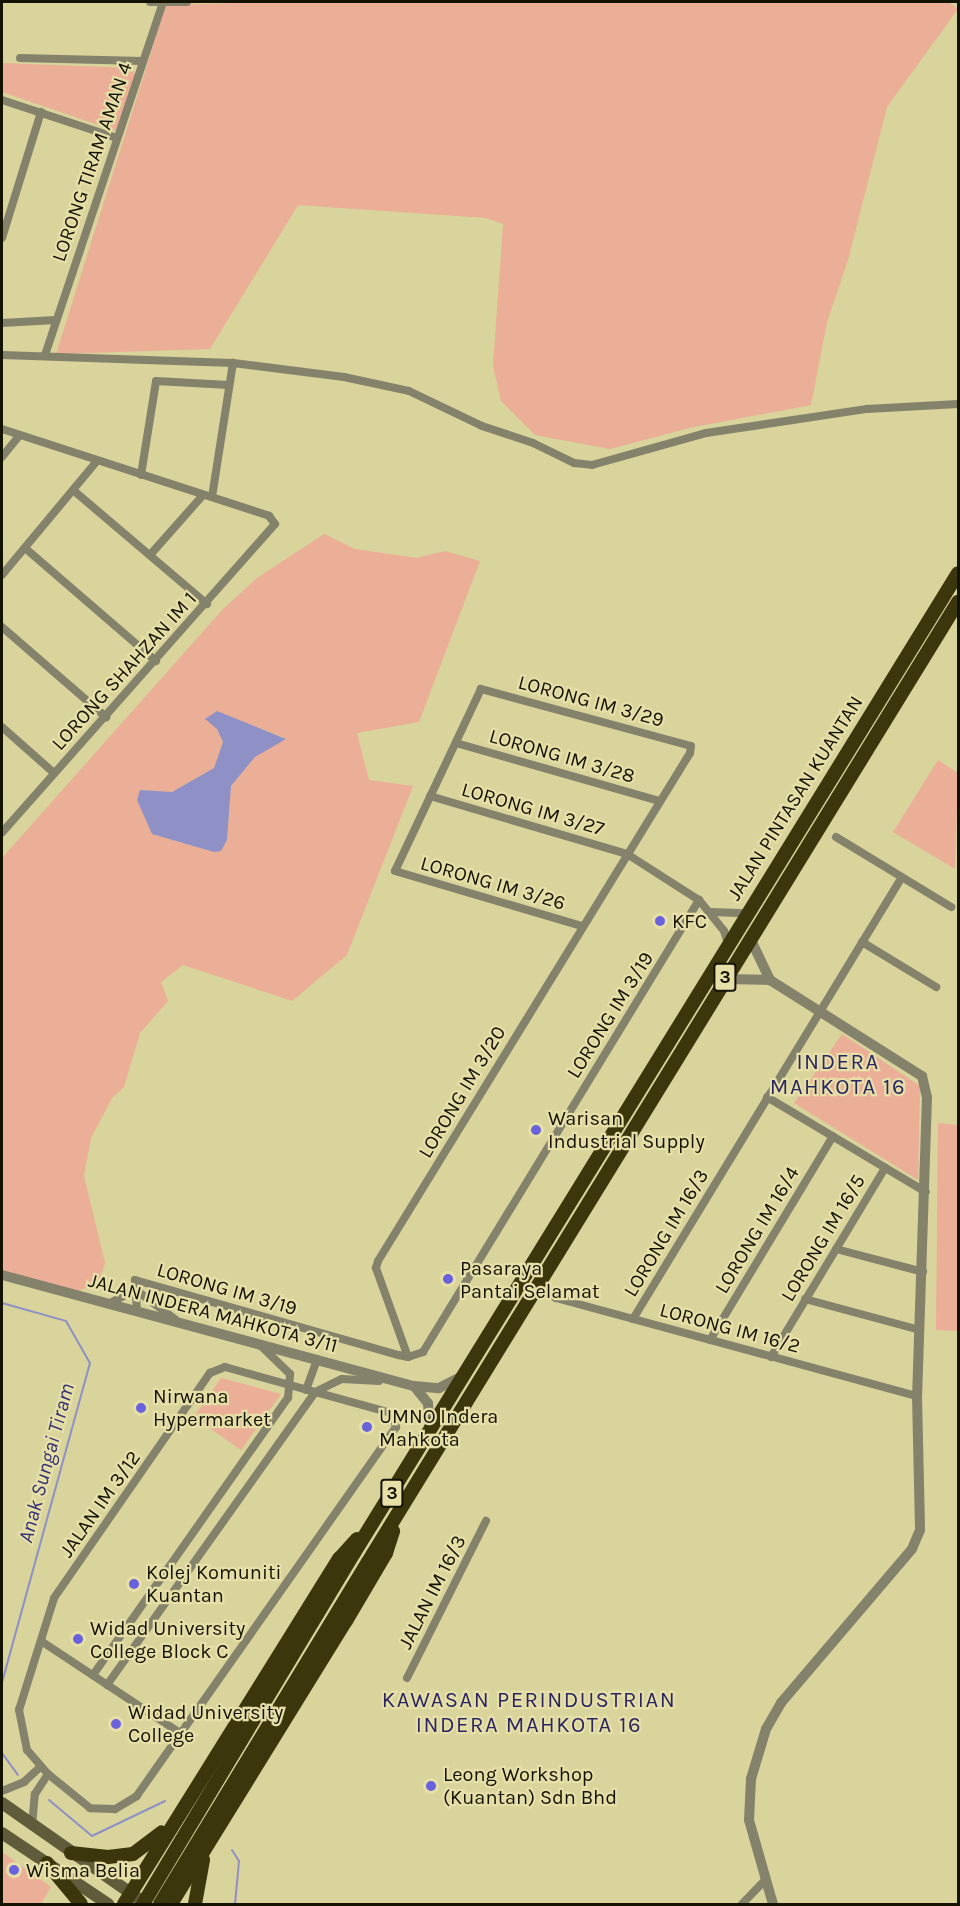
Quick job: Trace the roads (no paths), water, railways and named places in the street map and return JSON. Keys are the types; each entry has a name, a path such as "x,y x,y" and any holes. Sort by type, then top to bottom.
{"highway":[{"name":"JALAN PINTASAN KUANTAN","path":"144,1905 377,1516 746,913 958,573"},
{"name":"JALAN PINTASAN KUANTAN","path":"160,1905 724,979 958,602"},
{"path":"171,1905 386,1553 402,1507"},
{"path":"128,1899 339,1559 377,1516"},
{"path":"71,1852 108,1857 133,1854 151,1844 184,1809"},
{"path":"195,1905 207,1846"},
{"path":"47,1863 81,1905"},
{"path":"146,1870 147,1886 158,1896 173,1895 182,1886"}],"main road":[{"path":"2,1803 71,1852 128,1899 144,1905"},
{"path":"2,1833 108,1905"}],"street":[{"path":"150,2 187,2"},
{"name":"LORONG TIRAM AMAN 4","path":"45,355 163,2"},
{"path":"20,58 143,61"},
{"path":"2,100 117,138"},
{"path":"2,238 41,112"},
{"path":"2,323 56,320"},
{"path":"2,355 45,355 124,362 233,363 344,377 409,391 482,426 533,443 574,463 592,465 705,433 867,409 958,404"},
{"path":"150,555 207,496 233,363"},
{"path":"141,475 156,381 229,385"},
{"path":"2,429 207,496"},
{"path":"2,457 20,435"},
{"path":"2,575 97,461"},
{"path":"73,490 207,604"},
{"name":"LORONG SHAHZAN IM 1","path":"2,830 207,604 275,524 273,518 207,496"},
{"path":"25,548 156,661"},
{"path":"2,627 106,717"},
{"name":"LORONG IM 3/29","path":"456,743 481,689 691,746"},
{"path":"2,727 54,773"},
{"path":"430,796 456,743"},
{"name":"LORONG IM 3/28","path":"456,743 659,801"},
{"name":"LORONG IM 3/20","path":"408,1357 376,1268 378,1262 691,746"},
{"name":"LORONG IM 3/27","path":"430,796 627,854 699,900 710,912 728,943"},
{"name":"LORONG IM 3/26","path":"430,796 394,871 582,926"},
{"path":"836,837 951,908"},
{"name":"LORONG IM 16/3","path":"633,1319 902,878"},
{"name":"LORONG IM 3/19","path":"136,1285 408,1357 423,1352 699,900"},
{"path":"710,912 746,913"},
{"path":"750,938 770,980"},
{"path":"862,942 936,987"},
{"path":"724,979 770,980 922,1076 927,1097 926,1192 917,1396 917,1540 781,1703 766,1729 751,1779 748,1820 773,1905"},
{"path":"767,1097 926,1192"},
{"name":"LORONG IM 16/4","path":"710,1340 833,1136"},
{"name":"LORONG IM 16/5","path":"771,1357 885,1168"},
{"path":"836,1249 923,1272"},
{"name":"JALAN INDERA MAHKOTA 3/11","path":"2,1275 244,1338 414,1386 439,1388 466,1374"},
{"path":"108,1304 136,1285"},
{"path":"136,1285 137,1311"},
{"path":"136,1285 176,1320"},
{"name":"LORONG IM 16/2","path":"537,1287 556,1298 917,1396"},
{"path":"805,1299 920,1330"},
{"path":"93,1675 288,1398 292,1386 290,1374 279,1361 244,1338"},
{"path":"306,1389 317,1359"},
{"name":"JALAN IM 3/12","path":"225,1367 292,1386 391,1413 396,1427 137,1796 115,1809 90,1808 48,1774 27,1750 18,1718 54,1598 210,1373 225,1367"},
{"path":"107,1685 315,1392 342,1379 394,1381"},
{"path":"414,1386 428,1402 430,1432"},
{"name":"JALAN IM 16/3","path":"407,1678 486,1521"},
{"path":"181,1550 195,1560"},
{"path":"41,1641 180,1733"},
{"path":"2,1791 24,1782 41,1766"},
{"path":"32,1826 35,1794 48,1774"},
{"path":"742,1905 765,1880"}],"water":[{"path":"217,711 286,739 255,757 231,786 227,840 221,851 214,852 152,834 137,800 140,790 172,792 214,768 223,742 217,729 205,719"}],"waterway":[{"name":"Anak Sungai Tiram","path":"2,1303 66,1321 90,1363 2,1682"},
{"name":"Anak Sungai Tiram","path":"2,1753 18,1775"},
{"path":"49,1800 92,1836 165,1801"},
{"path":"232,1850 239,1861 235,1904"}],"place":[{"name":"KFC","path":"660,921"},
{"name":"Warisan Industrial Supply","path":"536,1130"},
{"name":"Pasaraya Pantai Selamat","path":"448,1279"},
{"name":"Nirwana Hypermarket","path":"141,1408"},
{"name":"UMNO Indera Mahkota","path":"367,1427"},
{"name":"Kolej Komuniti Kuantan","path":"134,1584"},
{"name":"Widad University College Block C","path":"78,1639"},
{"name":"Widad University College","path":"116,1724"},
{"name":"Leong Workshop (Kuantan) Sdn Bhd","path":"431,1786"},
{"name":"Wisma Belia","path":"14,1870"}],"district":[{"name":"INDERA MAHKOTA 16","path":"838,1074"},
{"name":"KAWASAN PERINDUSTRIAN INDERA MAHKOTA 16","path":"529,1712"}]}
